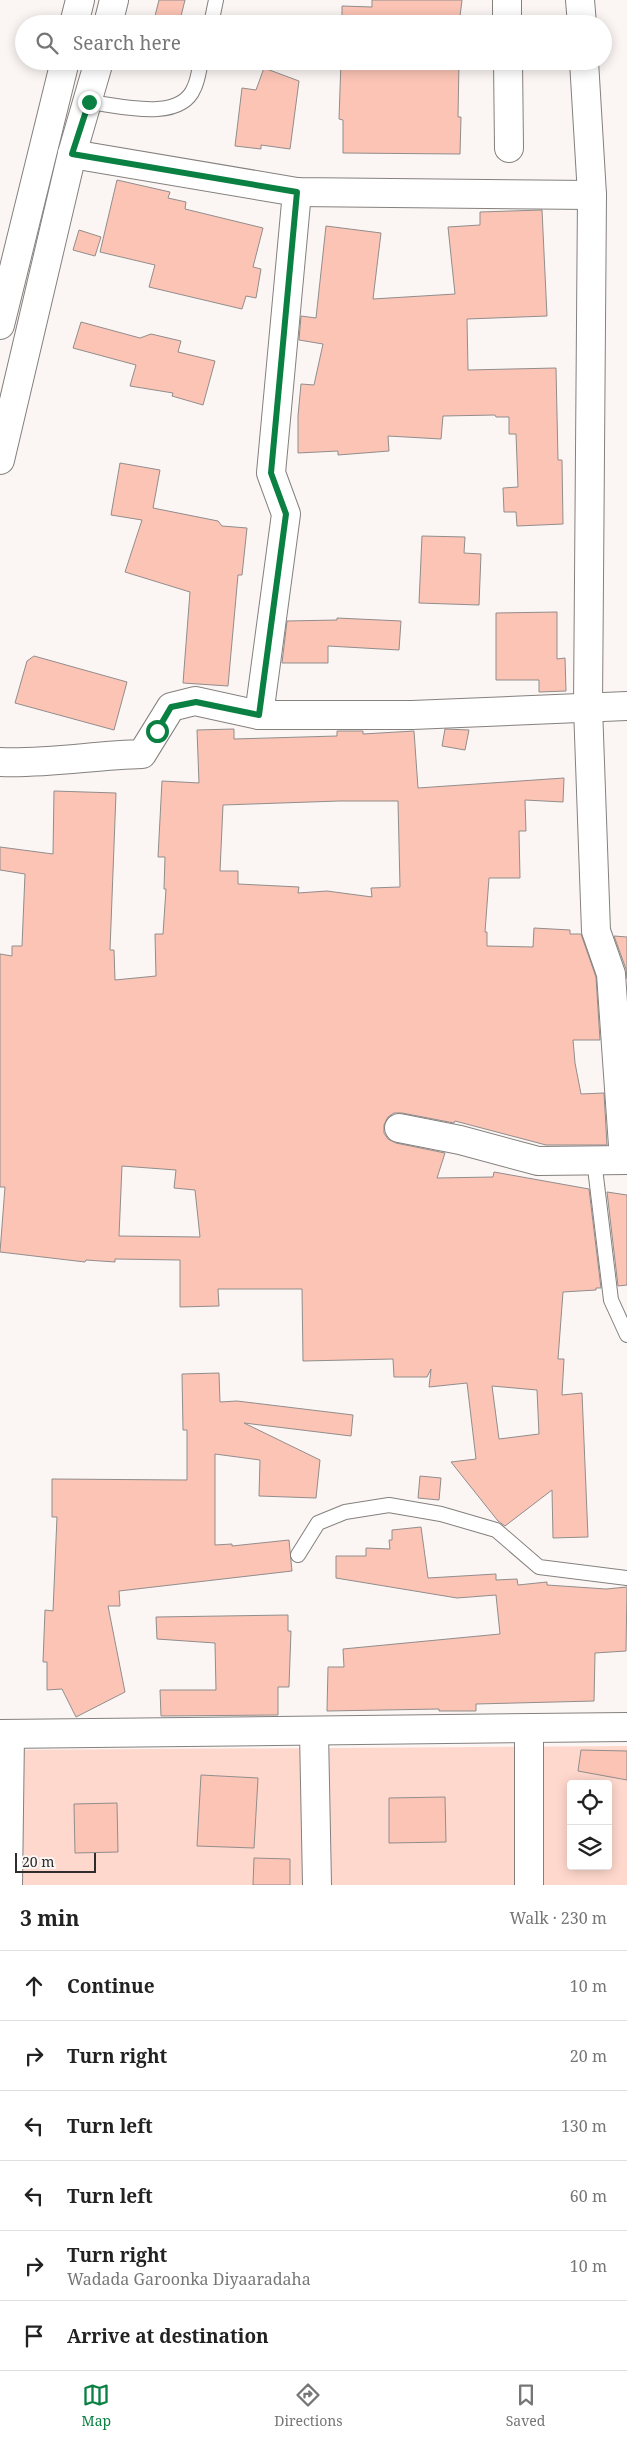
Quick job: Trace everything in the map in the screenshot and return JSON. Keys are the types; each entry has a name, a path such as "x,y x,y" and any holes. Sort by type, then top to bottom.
{"street":[{"path":"76,15 80,0"},
{"path":"110,15 114,0"},
{"path":"507,0 507,15"},
{"path":"580,0 581,15"},
{"path":"0,325 62,70"},
{"path":"0,460 72,154 89,102 97,70"},
{"path":"508,70 510,148"},
{"path":"399,1128 460,1140 538,1161 625,1160 611,974 596,932 588,707 592,195 585,70"},
{"path":"72,154 297,192 592,195"},
{"path":"259,715 286,514 271,473 297,192"},
{"path":"0,762 41,762 116,754 142,754 171,707 196,702 259,715 412,715 627,706"},
{"path":"8,1885 5,1734 627,1727"},
{"path":"528,1885 529,1729"},
{"path":"314,1732 317,1885"}],"lane":[{"path":"212,15 216,0"},
{"path":"89,102 153,111 171,107 185,99 194,89 199,70"},
{"path":"594,1160 610,1300 627,1335"},
{"path":"298,1555 318,1523 345,1512 389,1505 441,1514 496,1530 539,1566 627,1578"}],"shaded area":[{"path":"627,1746 627,1885 0,1885 0,1750"}],"building":[{"path":"159,0 185,0 181,15 155,15"},
{"path":"372,0 462,0 460,15 342,15 342,6 372,7"},
{"path":"263,70 269,70 299,81 290,149 261,145 261,149 235,146 242,88 256,90"},
{"path":"341,70 459,70 458,117 461,117 460,154 343,153 343,120 339,119"},
{"path":"117,180 170,192 168,198 186,202 185,209 263,228 253,267 261,269 256,298 246,296 242,309 149,287 155,265 100,252"},
{"path":"542,210 547,316 467,319 468,370 556,368 558,460 562,460 563,524 517,526 516,512 504,512 503,488 518,487 516,434 509,434 509,417 496,417 495,415 443,416 441,439 388,436 389,451 338,455 338,451 298,453 298,416 301,384 314,385 323,344 299,340 301,316 316,318 326,226 381,233 373,299 455,294 448,227 480,225 480,212"},
{"path":"79,230 101,237 95,256 73,250"},
{"path":"81,322 140,338 151,334 181,341 178,352 215,361 203,405 172,396 173,393 130,386 136,365 73,348"},
{"path":"120,463 160,470 153,508 218,521 222,526 247,528 242,575 238,575 228,686 183,683 190,592 125,572 142,520 111,515"},
{"path":"422,536 465,537 464,553 481,554 479,605 419,603"},
{"path":"557,612 557,659 565,658 566,691 539,692 539,680 496,680 496,613"},
{"path":"337,618 401,621 399,650 328,646 328,663 282,663 287,621 337,620"},
{"path":"34,656 127,682 114,730 15,703 27,661"},
{"path":"234,729 234,739 337,736 337,731 363,731 363,734 414,731 418,788 564,778 563,802 525,800 526,831 519,831 520,878 489,878 485,932 487,932 487,946 533,947 534,928 570,930 570,934 581,934 596,977 600,1040 573,1040 575,1063 581,1094 604,1093 607,1145 546,1145 455,1121 454,1123 402,1113 394,1113 388,1117 384,1125 384,1133 388,1139 396,1143 445,1153 437,1178 493,1177 494,1172 589,1189 601,1288 563,1292 558,1359 564,1359 562,1395 582,1393 588,1537 553,1538 552,1490 505,1526 498,1521 451,1462 476,1459 467,1383 429,1387 431,1369 427,1377 394,1377 393,1359 303,1361 302,1289 218,1289 219,1306 180,1307 180,1260 115,1259 115,1262 86,1260 85,1262 0,1252 5,1187 0,1187 0,954 12,956 12,946 22,946 25,874 0,870 0,847 53,854 54,791 116,793 110,950 114,950 115,980 156,976 155,934 163,934 166,889 164,889 165,857 158,857 162,781 199,783 197,730","holes":["398,801 400,887 371,888 372,897 327,891 298,893 299,887 238,884 238,871 220,871 223,805","122,1166 176,1170 174,1188 195,1190 200,1237 119,1236","492,1386 537,1390 539,1434 499,1439"]},
{"path":"445,729 469,730 465,750 442,746"},
{"path":"614,936 627,937 627,979 626,969"},
{"path":"607,1192 627,1195 627,1285 618,1286"},
{"path":"219,1373 220,1402 237,1401 353,1415 351,1436 244,1423 320,1460 316,1498 259,1496 260,1460 215,1454 215,1545 232,1544 232,1546 289,1540 292,1571 119,1591 120,1606 108,1606 125,1692 76,1717 62,1689 47,1690 47,1662 43,1662 45,1610 53,1611 57,1517 52,1517 52,1479 187,1480 187,1430 183,1430 182,1374"},
{"path":"420,1476 441,1478 439,1500 418,1498"},
{"path":"421,1527 428,1578 496,1574 496,1580 517,1579 518,1585 547,1582 547,1585 606,1589 627,1587 626,1651 595,1653 594,1701 476,1704 476,1711 439,1711 439,1709 327,1711 328,1667 344,1667 343,1649 500,1634 496,1595 457,1598 336,1578 336,1556 366,1556 366,1548 390,1549 389,1540 392,1540 392,1530"},
{"path":"288,1615 288,1631 291,1631 289,1687 278,1687 278,1715 161,1716 160,1690 216,1690 215,1643 157,1639 156,1617"},
{"path":"581,1750 627,1751 627,1780 578,1771"},
{"path":"201,1775 258,1778 254,1848 197,1846"},
{"path":"445,1797 446,1842 389,1843 389,1798"},
{"path":"117,1803 118,1852 75,1853 74,1804"},
{"path":"254,1858 290,1859 290,1885 253,1885"}],"route":[{"path":"89,102 72,154 297,192 271,473 286,514 259,715 196,702 171,707 157,731"}]}
